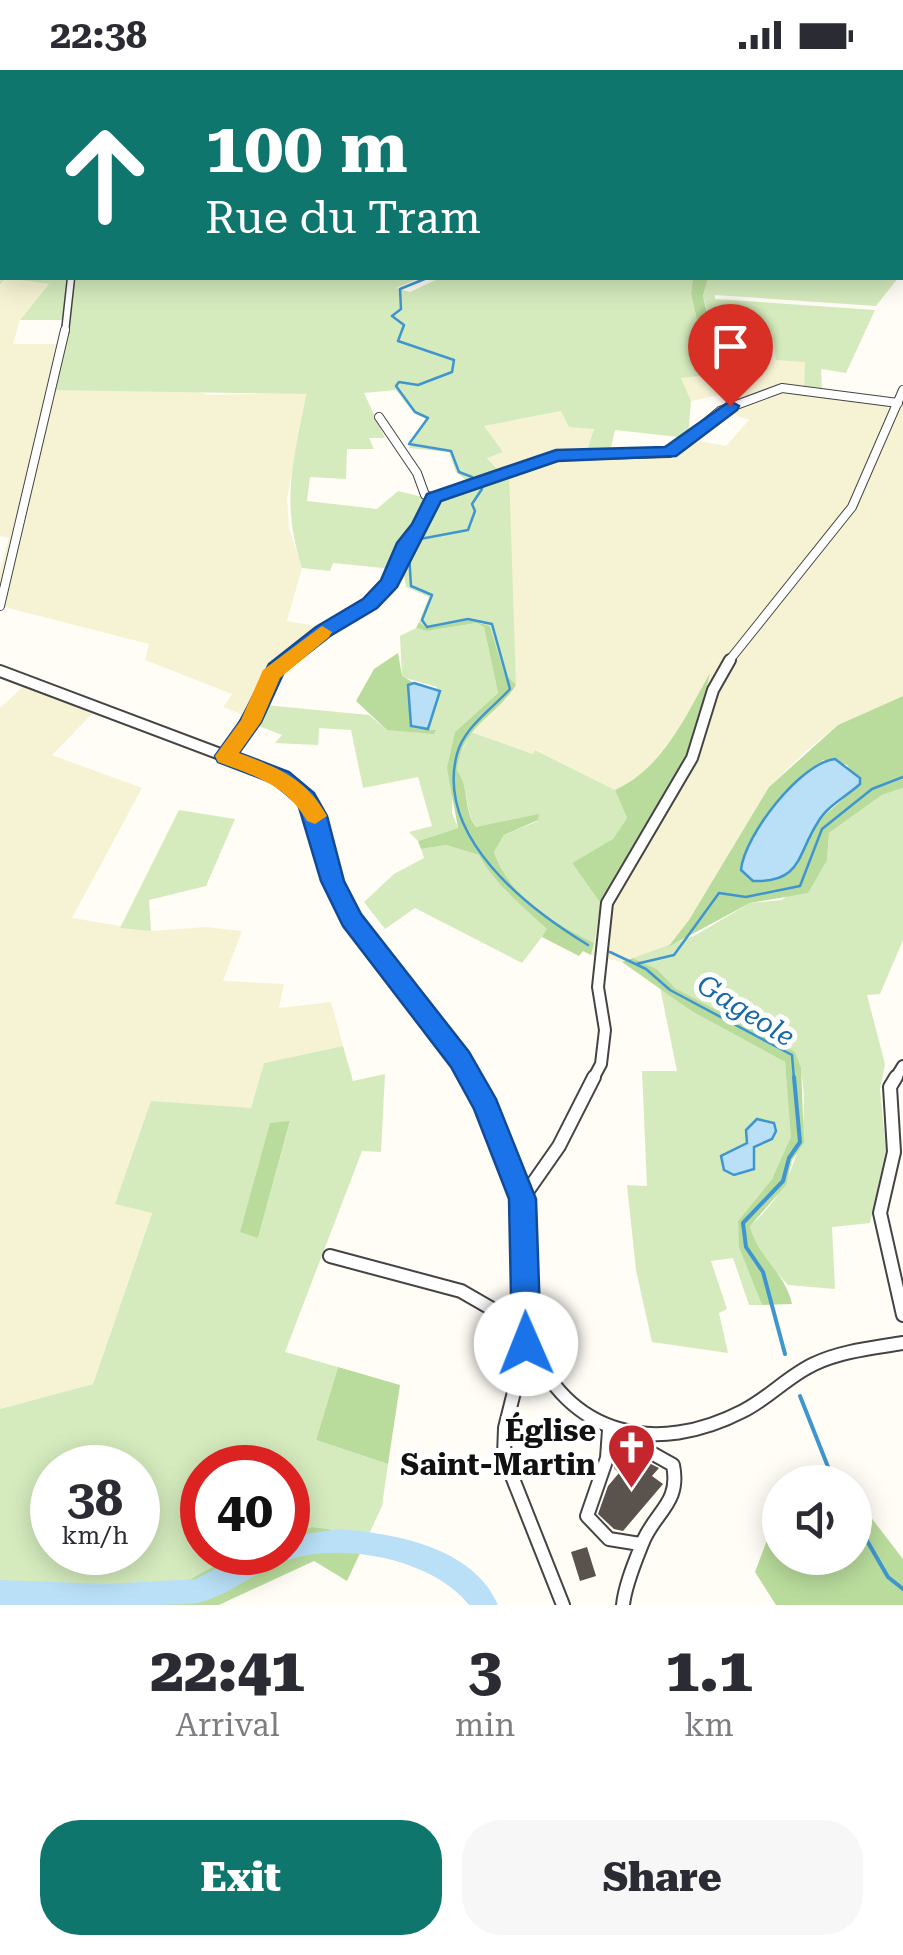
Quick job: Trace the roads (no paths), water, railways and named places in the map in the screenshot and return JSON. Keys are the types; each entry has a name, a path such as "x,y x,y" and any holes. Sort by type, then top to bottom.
{"street":[{"path":"0,606 67,323 71,280"},
{"path":"379,418 388,440 418,466 425,495 433,498 556,456 670,452 720,411 782,388 898,403"},
{"path":"522,1199 559,1146 601,1064 605,1030 598,967 606,904 618,878 692,758 719,676 852,508 903,390"},
{"path":"226,756 250,722 276,668 323,632 370,604 390,583 406,543 421,526 433,498"},
{"path":"0,671 281,778 312,807 332,881 352,920 460,1059 486,1106 522,1199 527,1330 505,1428 504,1456 563,1605"},
{"path":"903,1066 890,1088 894,1152 880,1213 903,1315"},
{"path":"330,1256 461,1292 527,1330 535,1356 561,1390 609,1430 637,1436 706,1427 748,1408 813,1364 903,1343"},
{"path":"609,1430 607,1458 587,1516 609,1540 640,1544"},
{"path":"624,1605 624,1582 638,1562 640,1544 676,1500 679,1484 674,1465 648,1451 637,1436"}],"water":[{"path":"414,683 440,691 428,729 411,726 408,685"},
{"path":"835,759 860,778 860,784 822,816 790,872 753,881 741,870 763,821 806,773"},
{"path":"757,1119 774,1123 776,1131 772,1139 754,1147 754,1169 734,1175 724,1170 721,1156 747,1143 746,1130"}],"waterway":[{"name":"Gageole","path":"422,280 400,289 401,309 392,316 404,325 398,341 454,360 452,372 418,385 399,382 396,386 415,412 428,418 409,444 451,451 459,472 472,477"},
{"name":"Gageole","path":"479,485 482,489 472,504 475,511 468,530 420,539 409,553 411,586 432,595 422,620 427,627 468,619 492,624 510,689 472,727 461,744 454,785 460,814 491,867 539,911 588,945"},
{"path":"636,964 674,955 719,893 746,897 800,886 822,829 872,789 903,777"},
{"name":"Gageole","path":"610,952 646,969 670,990 792,1055 794,1079"},
{"name":"Gageole","path":"785,1354 763,1272 746,1247 743,1223 783,1181 789,1158 800,1142 794,1077"},
{"name":"Gageole","path":"800,1396 827,1465"},
{"path":"310,1544 367,1543 423,1557 469,1585 485,1605"},
{"name":"Gageole","path":"872,1549 888,1577 903,1589"},
{"path":"0,1593 107,1597 197,1591 229,1575"}],"place":[{"name":"Église Saint-Martin","path":"631,1490"}]}
